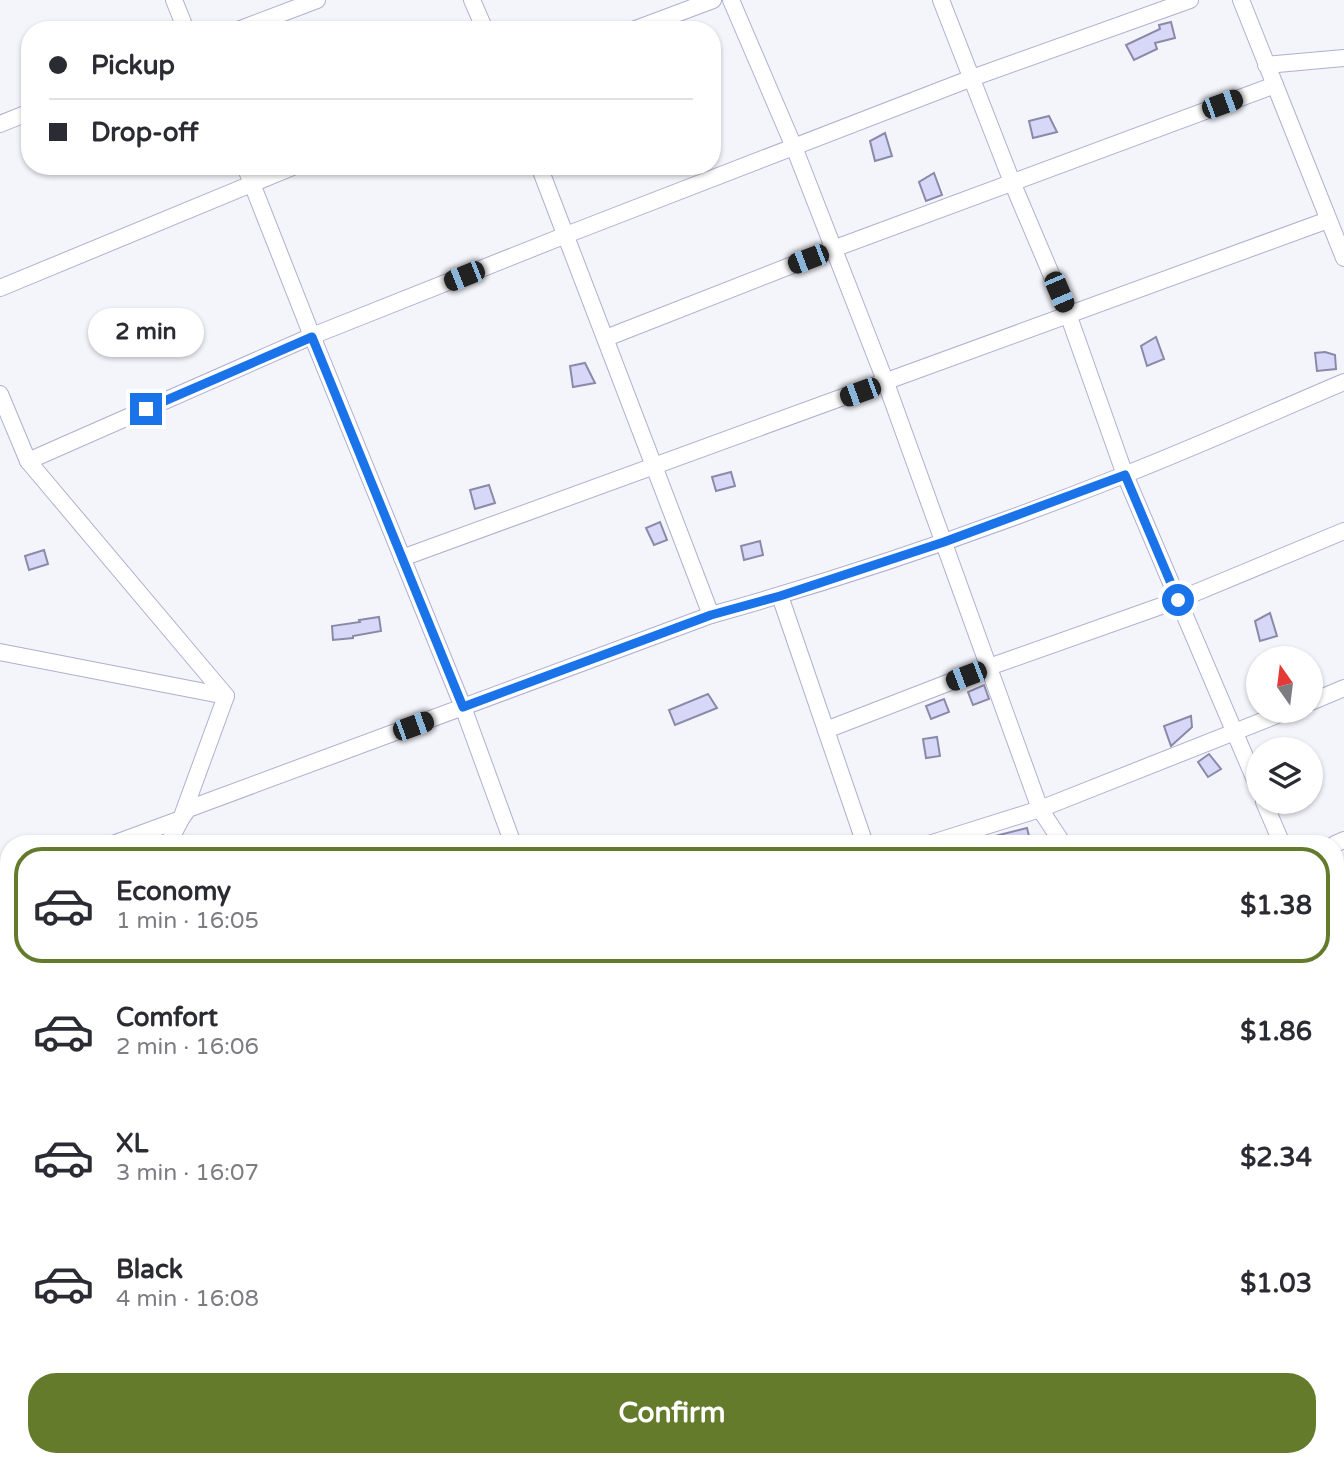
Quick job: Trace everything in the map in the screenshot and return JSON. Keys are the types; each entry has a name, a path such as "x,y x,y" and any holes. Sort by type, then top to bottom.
{"street":[{"path":"174,0 182,21"},
{"path":"262,21 317,0"},
{"path":"472,0 481,21"},
{"path":"657,21 713,0"},
{"path":"731,0 794,147 886,383 1040,809 1056,835"},
{"path":"941,0 1012,182 1068,314 1125,475 1246,758"},
{"path":"29,461 312,337 566,235 972,78 1190,0"},
{"path":"1241,0 1336,229 1344,258"},
{"path":"1266,65 1344,58"},
{"path":"606,338 833,249 1275,85"},
{"path":"0,124 21,116"},
{"path":"249,175 463,707 507,835"},
{"path":"0,288 274,175"},
{"path":"543,175 711,615"},
{"path":"402,558 886,383 1068,314 1336,229"},
{"path":"137,835 181,819 188,809 711,615 780,596 944,542 1125,475 1344,382"},
{"path":"0,394 29,461 226,696"},
{"path":"826,730 989,667 1178,600 1344,531"},
{"path":"780,596 862,835"},
{"path":"0,652 226,696"},
{"path":"1323,697 1344,688"},
{"path":"173,835 226,696"},
{"path":"958,835 1040,809 1259,723"},
{"path":"1269,814 1278,835"}],"building":[{"path":"1171,22 1175,38 1155,43 1157,49 1134,60 1126,45 1160,29 1159,25"},
{"path":"1049,116 1057,132 1033,138 1029,121"},
{"path":"885,133 892,156 875,161 870,141"},
{"path":"934,173 942,195 926,201 919,182"},
{"path":"1156,337 1164,359 1147,366 1141,346"},
{"path":"1315,353 1335,355 1336,369 1317,371"},
{"path":"585,363 595,383 573,387 570,366"},
{"path":"731,472 735,486 716,491 712,477"},
{"path":"489,485 495,503 475,509 470,490"},
{"path":"660,522 667,540 654,545 646,528"},
{"path":"760,541 763,555 744,560 741,546"},
{"path":"44,550 48,564 29,570 25,556"},
{"path":"1270,613 1277,636 1260,641 1255,621"},
{"path":"379,617 381,631 333,640 332,626"},
{"path":"984,685 989,699 973,705 968,692"},
{"path":"708,694 717,708 675,725 669,710"},
{"path":"944,699 949,712 931,719 926,706"},
{"path":"1191,716 1192,727 1171,746 1164,726"},
{"path":"937,737 940,756 926,758 923,739"},
{"path":"1209,754 1221,769 1208,777 1198,762"},
{"path":"1027,828 1029,835 999,835"}],"route":[{"path":"146,409 312,337 463,707 711,615 780,596 944,542 1125,475 1178,600"}]}
